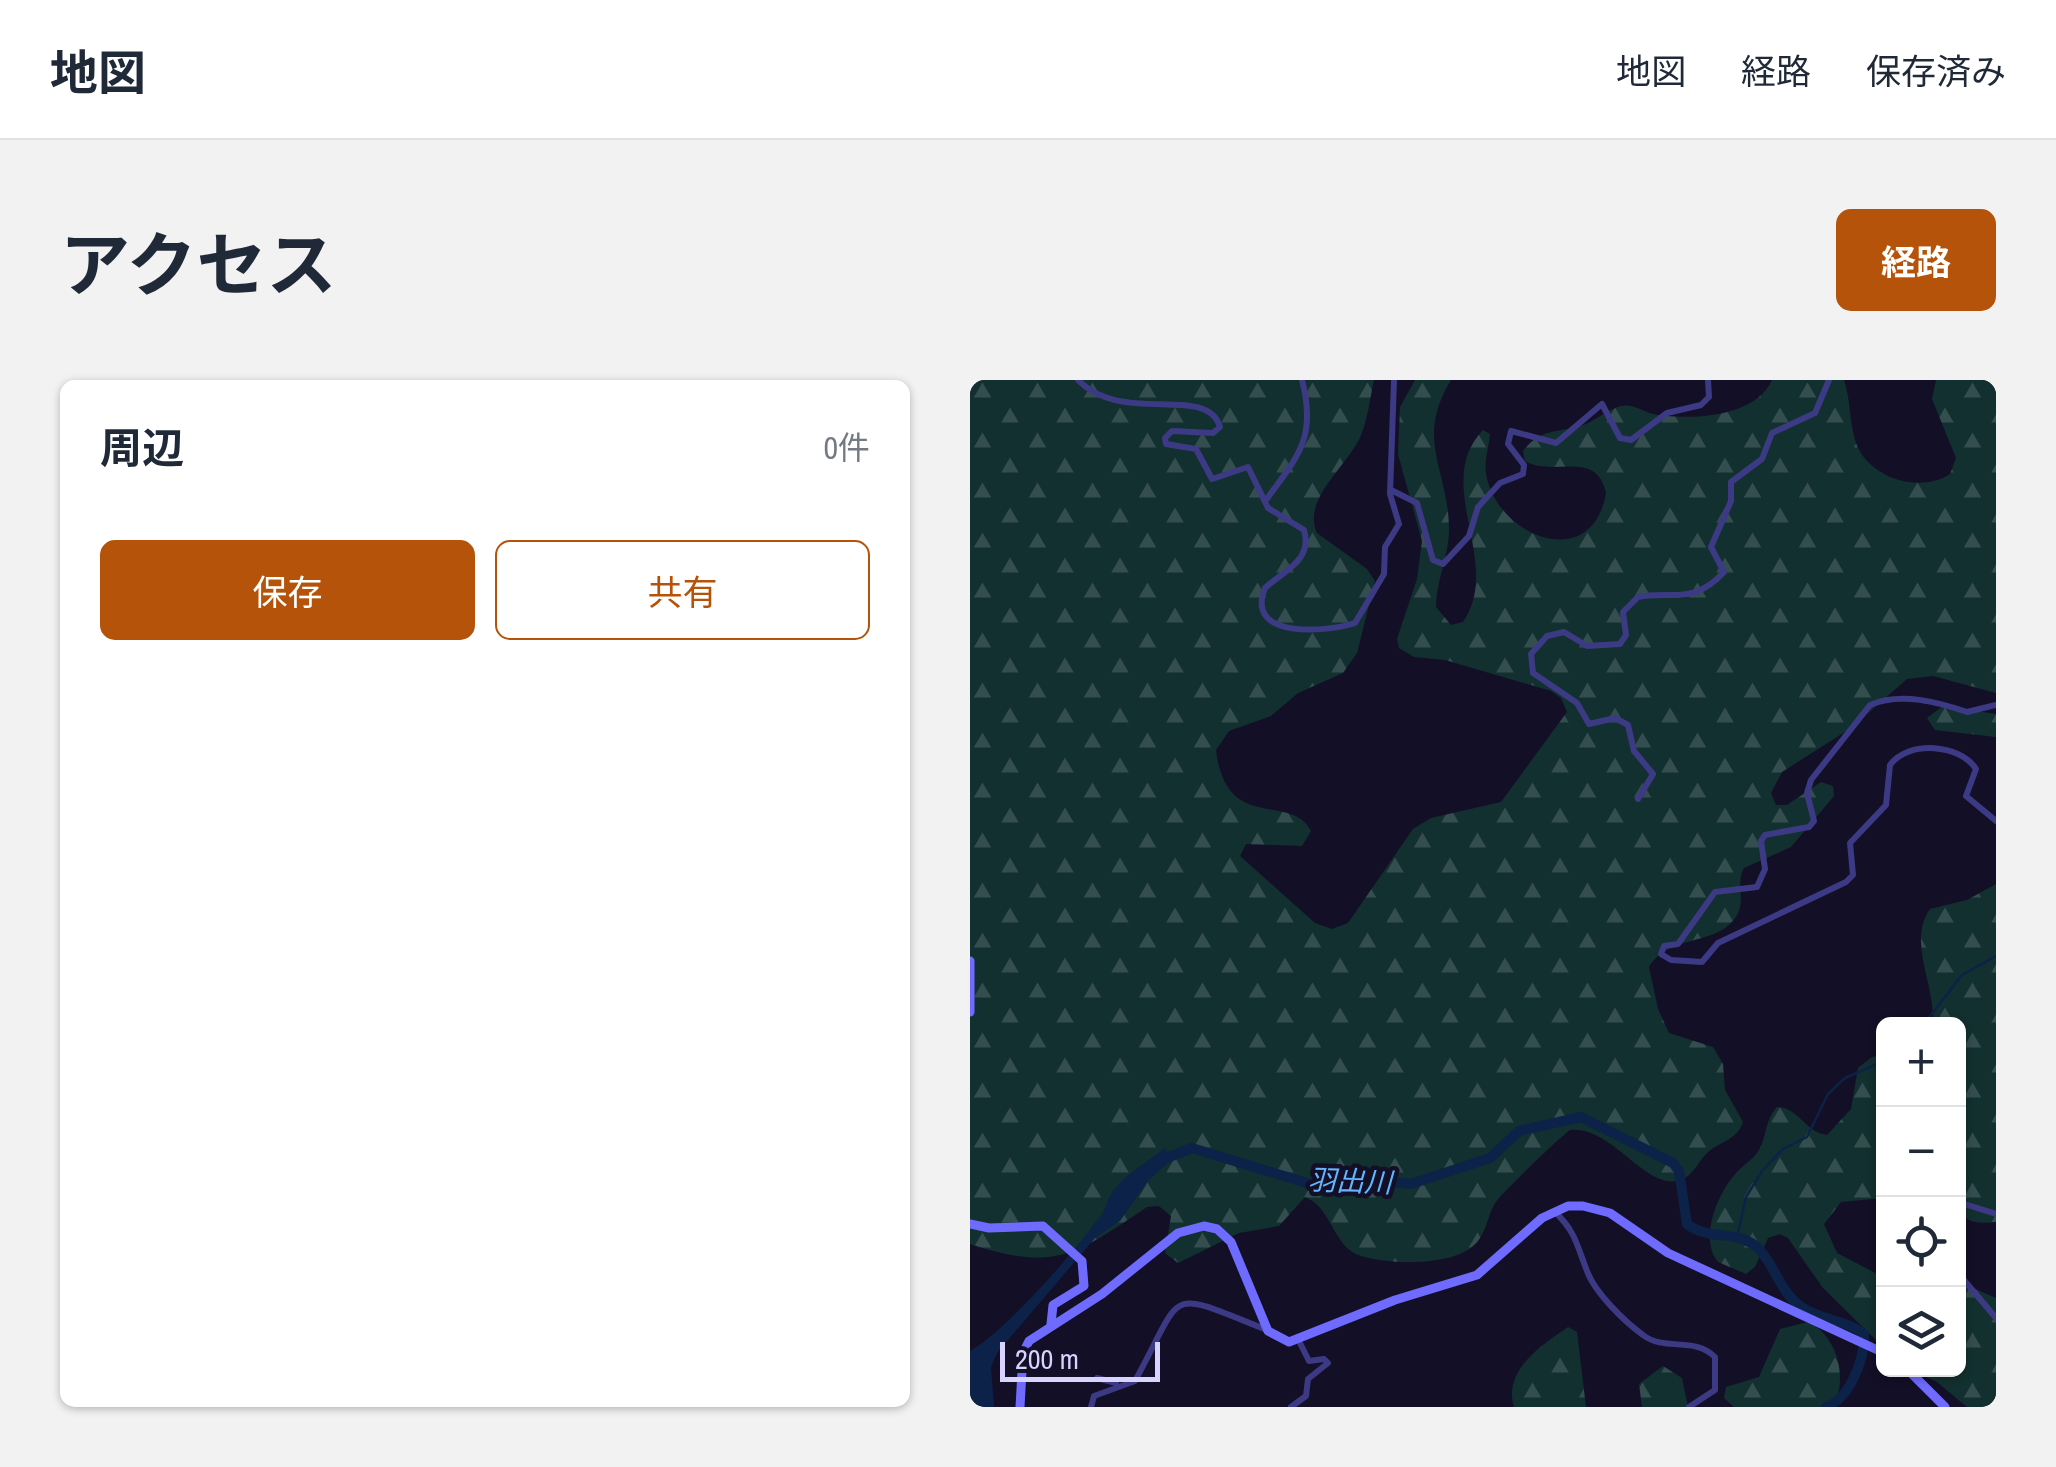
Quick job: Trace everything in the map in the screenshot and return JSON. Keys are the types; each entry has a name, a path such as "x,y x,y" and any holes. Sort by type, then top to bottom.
{"street":[{"path":"1078,380 1109,402 1190,404 1208,410 1220,427 1213,433 1172,431 1165,438 1166,444 1196,450 1212,479 1248,467 1275,516 1304,530 1306,545 1292,569 1264,588 1262,604 1270,618 1282,626 1306,632 1354,623 1384,574 1385,547 1399,524 1390,490 1394,380"},
{"path":"1265,500 1304,446 1307,410 1302,380"},
{"path":"1390,490 1418,503 1433,560 1443,564 1470,536 1478,508 1500,483 1523,474 1524,464 1508,444 1511,432 1556,443 1602,404 1620,438 1632,440 1667,413 1701,404 1708,397 1708,380"},
{"path":"1638,799 1653,774 1634,751 1628,725 1615,718 1589,724 1577,703 1532,673 1531,654 1547,636 1564,632 1587,646 1620,644 1626,635 1623,612 1638,598 1676,598 1717,580 1724,572 1711,547 1731,501 1731,482 1756,466 1772,433 1810,418 1829,380"},
{"path":"1996,705 1967,712 1948,702 1896,700 1870,705 1812,780 1807,792 1814,821 1809,828 1765,835 1761,841 1765,869 1757,888 1715,892 1678,944 1664,946 1661,954 1671,960 1702,962 1718,942 1846,882 1852,875 1850,843 1886,805 1890,765 1901,754 1923,748 1966,758 1976,769 1966,796 1996,821"},
{"path":"970,961 970,1012"},
{"path":"1966,1205 1996,1214"},
{"path":"1092,1407 1094,1396 1137,1378 1155,1335 1175,1309 1189,1301 1268,1330 1289,1342 1299,1341 1395,1300 1477,1275 1554,1211 1583,1206 1610,1213 1668,1253 1876,1349"},
{"path":"1554,1211 1574,1230 1592,1282 1632,1326 1649,1339 1692,1344 1715,1357 1715,1390 1689,1407"},
{"path":"970,1224 989,1228 1043,1226 1062,1239 1082,1261 1084,1286 1053,1305 1051,1324"},
{"path":"1020,1407 1023,1354 1029,1341 1102,1294 1178,1233 1204,1226 1217,1229 1231,1242 1268,1330"},
{"path":"1966,1282 1996,1318"},
{"path":"1290,1407 1306,1396 1308,1379 1328,1364 1324,1359 1309,1360 1299,1341"},
{"path":"1915,1377 1945,1407"},
{"path":"1097,1378 1122,1384"}],"green space":[{"path":"970,380 1374,380 1361,435 1328,482 1315,508 1314,520 1317,533 1367,569 1375,581 1357,653 1343,673 1298,693 1271,716 1229,731 1216,750 1222,776 1232,793 1245,802 1289,813 1311,831 1302,846 1246,844 1240,856 1315,923 1332,929 1348,923 1413,829 1431,818 1501,802 1567,712 1561,698 1551,691 1445,660 1414,657 1399,648 1397,639 1417,579 1422,541 1398,454 1400,407 1415,380 1451,380 1440,401 1434,438 1449,530 1436,607 1451,625 1463,622 1473,599 1476,575 1464,474 1469,451 1483,430 1490,434 1486,473 1493,495 1507,514 1524,529 1564,539 1583,533 1597,518 1606,493 1601,479 1584,468 1536,465 1525,461 1523,451 1545,434 1586,424 1617,407 1626,405 1672,416 1705,416 1752,402 1772,380 1844,380 1854,435 1862,455 1896,479 1924,483 1950,474 1956,458 1932,399 1936,380 1996,380 1996,693 1933,676 1907,679 1851,728 1782,772 1771,793 1776,805 1787,805 1821,782 1833,786 1834,796 1791,847 1744,868 1740,909 1729,925 1669,949 1649,967 1658,1009 1669,1033 1713,1047 1723,1064 1725,1090 1743,1122 1737,1133 1708,1152 1686,1178 1668,1181 1655,1177 1600,1137 1570,1130 1498,1199 1478,1241 1456,1256 1440,1260 1406,1262 1361,1256 1344,1245 1321,1210 1305,1197 1279,1226 1239,1233 1178,1263 1165,1253 1171,1216 1159,1206 1147,1207 1101,1237 1064,1254 1024,1257 970,1244"},
{"path":"1943,706 1996,714 1996,737 1935,730 1927,718"},
{"path":"1996,884 1996,1222 1966,1218 1966,1017 1932,1017 1922,951 1923,922 1930,909 1967,900"},
{"path":"1876,1056 1876,1199 1841,1202 1824,1224 1837,1253 1876,1273 1876,1340 1823,1288 1788,1238 1780,1234 1768,1238 1755,1267 1746,1274 1718,1262 1710,1241 1722,1193 1759,1150 1777,1107 1791,1111 1813,1130 1827,1135 1851,1109 1858,1068"},
{"path":"1966,1285 1996,1298 1996,1407 1967,1407 1926,1377 1966,1377"},
{"path":"1808,1322 1827,1337 1838,1360 1840,1385 1832,1407 1734,1407 1724,1398 1726,1387 1759,1377 1780,1329"},
{"path":"1568,1327 1577,1332 1586,1407 1514,1407 1512,1394 1519,1371 1536,1351"},
{"path":"1663,1366 1682,1378 1688,1407 1642,1407 1639,1384"}],"water":[{"path":"1165,1148 1170,1161 1147,1182 1120,1221 1095,1238 997,1353 991,1367 994,1407 970,1407 970,1351 1002,1327 1058,1268 1101,1215 1122,1181"}],"waterway":[{"path":"1929,1017 1962,975 1996,956"},
{"path":"1737,1238 1746,1197 1762,1171 1783,1149 1807,1137 1828,1094 1845,1078 1876,1064"},
{"name":"羽出川","path":"1159,1161 1192,1148 1310,1184 1342,1178 1411,1184 1490,1158 1519,1131 1581,1117 1673,1163 1679,1171 1687,1224 1703,1232 1753,1244 1800,1306 1864,1334 1862,1354 1849,1387 1826,1407"}]}
